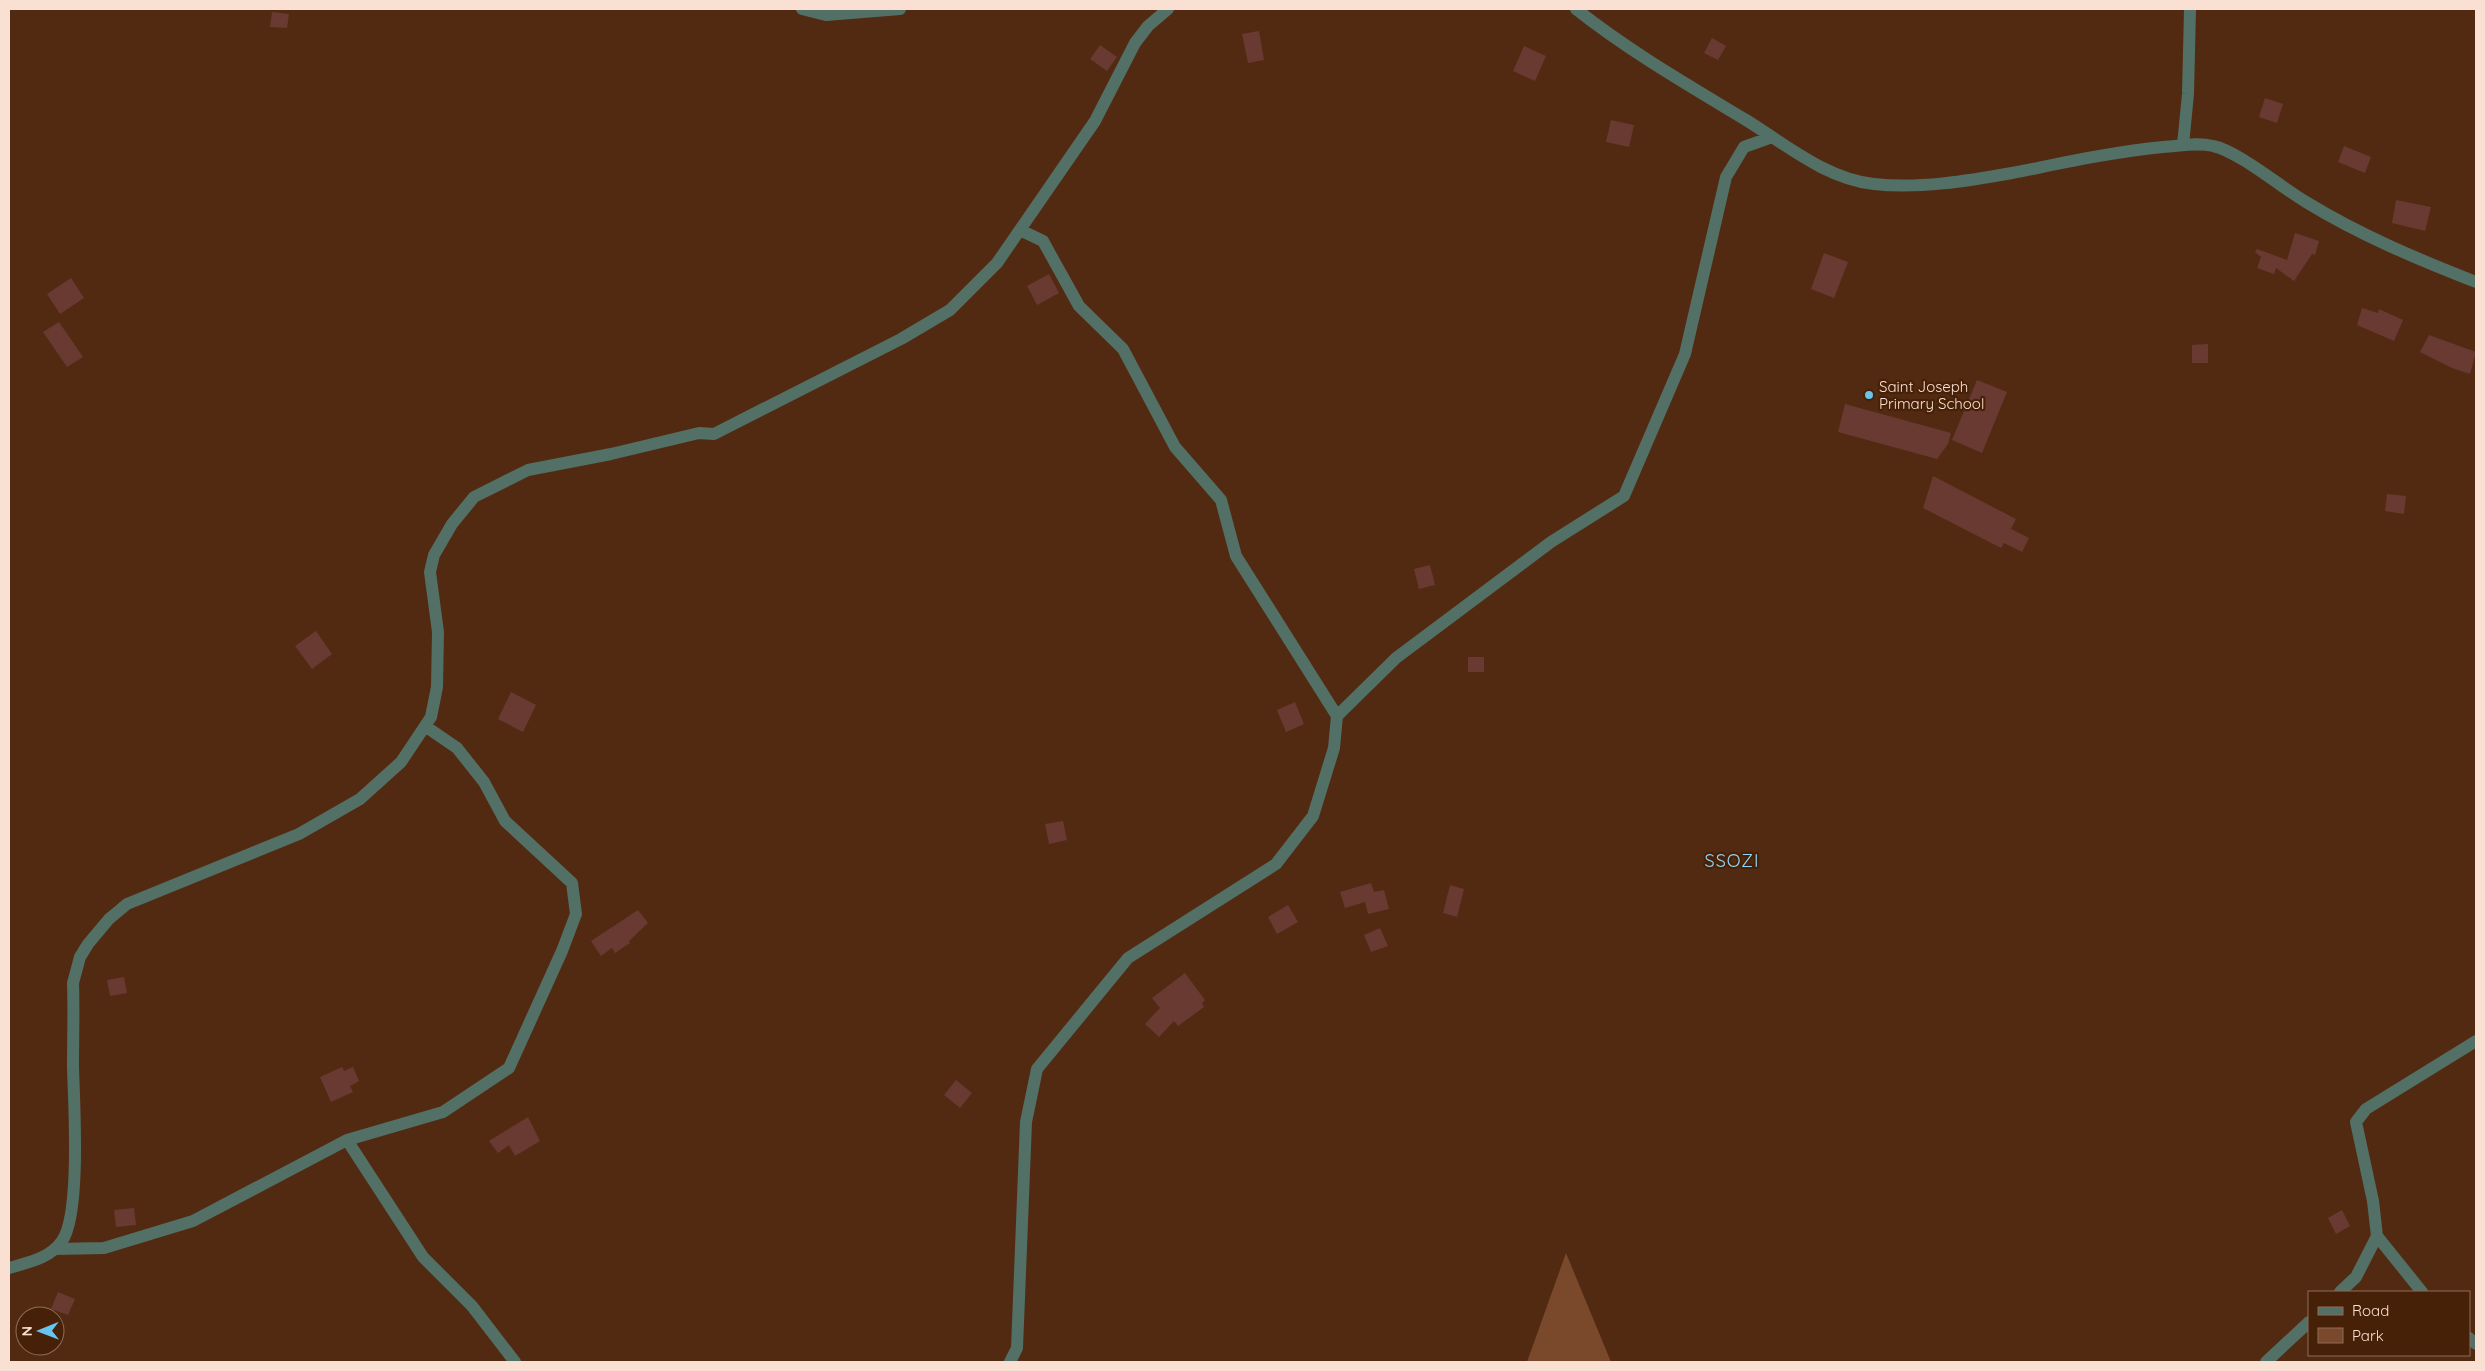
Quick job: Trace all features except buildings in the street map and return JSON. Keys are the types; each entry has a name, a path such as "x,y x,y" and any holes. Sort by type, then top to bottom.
{"street":[{"path":"802,9 826,15 900,9"},
{"path":"9,1268 42,1258 55,1249 63,1239 70,1213 75,1168 74,983 80,957 88,944 109,919 128,904 299,834 360,799 401,762 431,717 437,687 438,632 430,572 434,555 448,531 474,497 528,470 611,454 699,433 714,434 901,339 950,310 997,263 1094,121 1135,43 1148,26 1168,9"},
{"path":"1576,9 1668,74 1772,137 1843,176 1873,184 1921,184 1987,178 2114,152 2199,144 2215,146 2230,152 2304,201 2364,236 2476,282"},
{"path":"2183,146 2188,94 2190,9"},
{"path":"1337,716 1396,658 1551,542 1624,496 1685,354 1726,177 1744,147 1772,137"},
{"path":"1010,1362 1017,1348 1026,1122 1037,1069 1128,958 1276,864 1313,816 1334,748 1337,716 1236,556 1221,500 1175,447 1122,349 1079,306 1043,241 1020,230"},
{"path":"55,1249 104,1248 193,1221 348,1140 443,1112 509,1068 562,951 576,914 572,883 505,821 484,782 457,748 425,726"},
{"path":"2421,1291 2378,1236 2373,1201 2356,1122 2366,1109 2476,1041"},
{"path":"348,1140 424,1257 472,1306 516,1362"},
{"path":"2341,1291 2356,1277 2378,1236"},
{"path":"2266,1362 2308,1323"}],"green space":[{"path":"1566,1253 1611,1362 1527,1362"}],"place":[{"name":"Saint Joseph Primary School","path":"1869,395"}],"district":[{"name":"SSOZI","path":"1732,860"}]}
